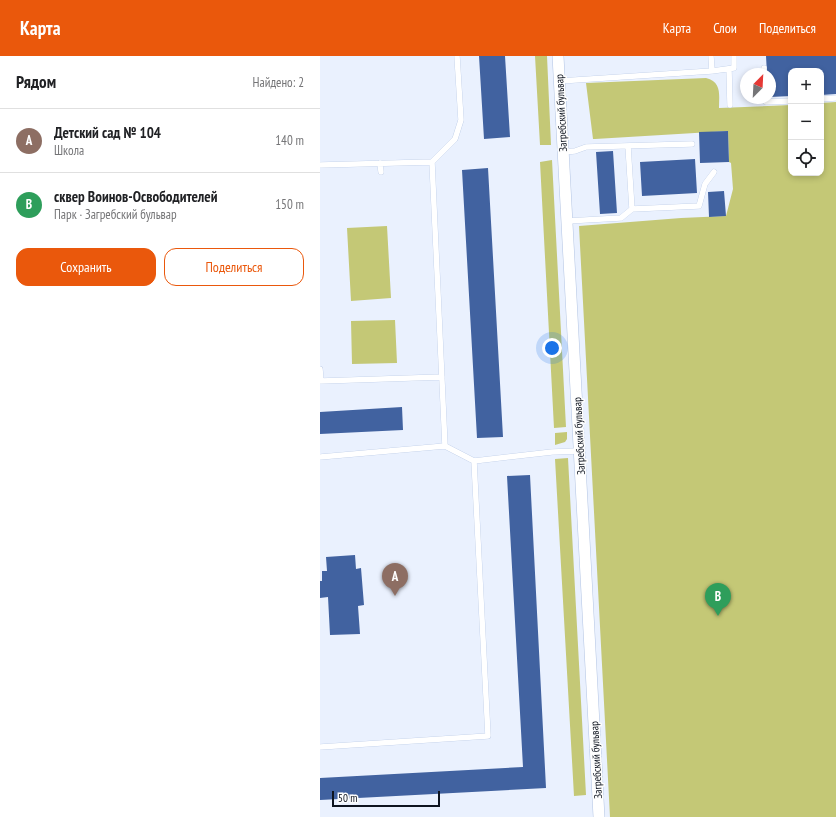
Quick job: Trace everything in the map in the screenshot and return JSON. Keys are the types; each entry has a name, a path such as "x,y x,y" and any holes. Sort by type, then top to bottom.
{"street":[{"name":"Загребский бульвар","path":"558,56 599,817"}],"lane":[{"path":"320,165 432,162 455,139 461,120 457,56"},
{"path":"711,56 712,71"},
{"path":"560,81 729,69 734,68 734,56"},
{"path":"729,69 730,105"},
{"path":"824,99 836,98"},
{"path":"776,101 788,100"},
{"path":"564,152 575,151 586,147 692,144"},
{"path":"628,146 632,209"},
{"path":"432,162 445,446"},
{"path":"380,164 381,172"},
{"path":"567,221 621,218 632,209 699,206 705,184 714,172"},
{"path":"320,369 321,381 442,377"},
{"path":"320,457 445,446 474,461 552,452 579,451"},
{"path":"320,748 488,736 474,461"}],"green space":[{"path":"535,56 547,56 551,145 540,145"},
{"path":"706,78 711,80 717,86 719,94 719,108 788,105 788,176 824,176 824,103 836,102 836,817 610,817 579,226 726,216 733,189 731,163 729,162 728,131 593,139 586,83"},
{"path":"552,160 566,427 554,428 540,162"},
{"path":"387,226 391,298 351,301 347,228"},
{"path":"395,320 397,363 352,364 351,321"},
{"path":"567,432 567,439 565,442 555,445 555,433"},
{"path":"568,458 586,795 574,796 555,459"}],"building":[{"path":"479,56 505,56 510,137 484,139"},
{"path":"766,56 836,56 836,94 824,95 824,68 788,68 788,96 776,97 776,68 767,68"},
{"path":"728,131 729,162 700,163 699,132"},
{"path":"613,151 617,213 600,214 596,152"},
{"path":"695,159 697,193 642,196 640,162"},
{"path":"488,168 503,437 477,438 462,170"},
{"path":"724,191 726,216 709,217 708,192"},
{"path":"402,407 403,430 320,434 320,412"},
{"path":"530,475 546,788 320,800 320,778 523,767 507,476"},
{"path":"355,555 356,569 361,568 364,605 358,606 360,634 330,635 328,597 320,598 320,581 322,581 322,571 327,571 326,557"}],"place":[{"name":"Детский сад № 104","path":"395,596"},
{"name":"сквер Воинов-Освободителей","path":"718,616"}]}
